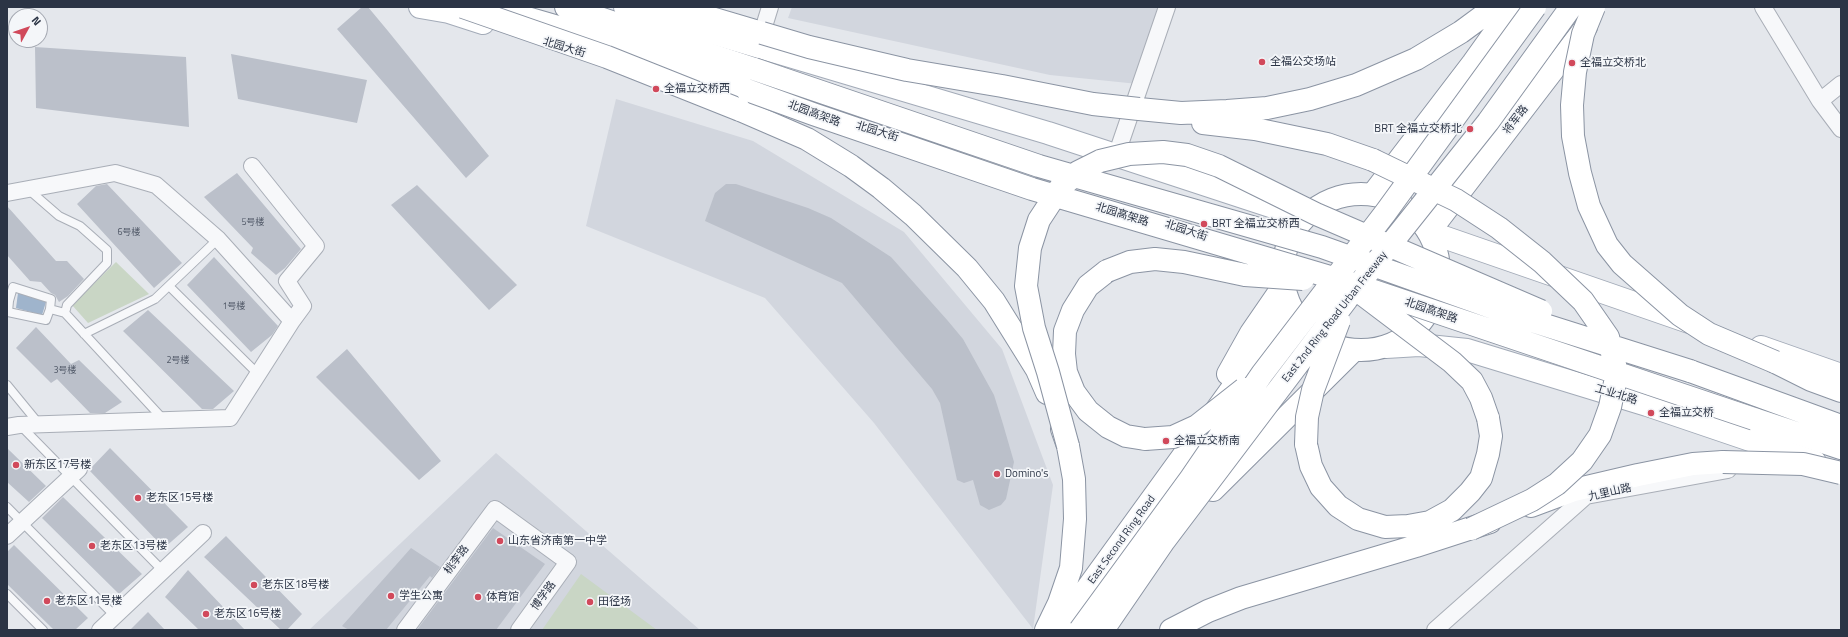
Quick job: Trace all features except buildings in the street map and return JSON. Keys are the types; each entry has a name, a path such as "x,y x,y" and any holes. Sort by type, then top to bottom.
{"main road":[{"name":"北园大街","path":"420,7 449,12 582,54 856,125 1284,262"},
{"path":"462,7 607,57 719,101 807,140 863,175 913,215 943,243 967,268 994,301 1037,370 1056,412 1068,446"},
{"name":"北园高架路","path":"491,7 572,31 1032,189 1841,448"},
{"name":"北园高架路","path":"566,7 1039,166 1322,247 1510,314 1690,371"},
{"path":"625,7 1033,128 1304,217"},
{"path":"674,7 809,47 907,70 1002,86 1093,104 1181,113 1267,108 1310,99 1356,85 1416,59 1461,32 1494,7"},
{"path":"1374,194 1473,63 1513,7"},
{"name":"East 2nd Ring Road Urban Freeway","path":"1080,630 1191,478 1262,374 1386,212 1535,7"},
{"name":"East 2nd Ring Road Urban Freeway","path":"1103,630 1164,541 1347,291 1488,122 1571,7"},
{"path":"1594,7 1583,34 1575,72 1572,105 1573,136 1580,174 1589,206 1606,245 1622,264 1653,292 1680,315 1709,334 1811,380 1841,391"},
{"name":"将军路","path":"1429,232 1530,102 1601,7"},
{"path":"1139,109 1179,121 1254,129 1327,144 1387,166 1456,200 1499,228 1542,262 1583,301 1608,338 1618,373 1610,407 1600,435 1582,461 1557,484 1532,500 1471,529"},
{"path":"1046,630 1059,604 1071,568 1075,519 1074,479 1068,446 1048,372 1032,321 1026,286 1030,248 1039,220 1060,188 1078,172 1100,161 1129,154 1163,152 1187,155 1219,166 1316,214 1532,307 1690,371 1841,426"},
{"path":"1213,490 1354,350 1325,341 1305,327 1291,307 1284,285 1284,262 1304,217 1325,202 1348,194 1374,194 1395,202 1414,214 1429,232 1438,259 1438,287 1428,314 1409,334 1386,347"},
{"path":"1429,232 1841,374"},
{"path":"1262,374 1197,426 1173,437 1146,439 1126,436 1108,427 1088,411 1074,392 1066,372 1064,331 1073,310 1088,286 1107,271 1130,262 1154,259 1184,262 1245,275 1347,291 1452,362 1472,381 1481,398 1486,411 1491,436 1488,454 1481,478 1470,492 1452,510 1430,522 1408,526 1385,527 1358,519 1338,506 1321,486 1311,466 1306,444 1307,417 1313,390 1347,291"},
{"name":"East Second Ring Road","path":"1187,451 1251,333 1284,285"},
{"name":"East Second Ring Road","path":"1057,630 1291,307"},
{"path":"1116,630 1213,490 1278,401 1325,341"},
{"name":"工业北路","path":"1354,350 1419,345 1467,350 1647,405 1808,460 1841,469"},
{"path":"1171,630 1208,611 1240,598 1471,529 1574,490 1638,475 1693,464 1723,462 1803,464 1841,473"}],"street":[{"path":"762,33 770,7"},
{"path":"1116,156 1167,7"},
{"path":"1763,7 1820,101 1841,129"},
{"path":"1820,101 1841,84"},
{"path":"13,426 230,418 303,306 287,282 316,246 252,166"},
{"path":"7,193 115,173 156,185 218,239 292,321"},
{"name":"九里山路","path":"1435,630 1586,496 1729,470 1808,460"},
{"path":"7,536 75,473"},
{"name":"博学路","path":"495,509 568,562 519,630"},
{"name":"桃李路","path":"405,630 495,509"},
{"path":"100,630 203,533"}],"lane":[{"path":"29,190 59,216 80,226 107,250 107,263 67,305 65,312"},
{"path":"84,334 155,299 218,239"},
{"path":"169,286 258,374"},
{"path":"13,287 51,299 50,309 46,320 8,312 8,301 13,287"},
{"path":"50,309 65,312 164,421"},
{"path":"7,385 39,424"},
{"path":"13,426 75,473 163,571"},
{"path":"7,507 115,616"},
{"path":"7,594 43,630"}],"shaded area":[{"path":"792,7 1165,7 1138,84 1050,75 788,18"},
{"path":"616,99 753,141 904,232 1002,349 1053,485 1033,629 874,423 765,298 586,226"},
{"name":"山东省济南第一中学","path":"496,453 700,630 309,630"}],"green space":[{"path":"116,262 149,294 88,323 72,305"},
{"name":"田径场","path":"581,574 657,630 542,630"}],"water":[{"path":"18,293 46,302 42,315 16,308"}],"place":[{"name":"全福公交场站","path":"1262,62"},
{"name":"全福立交桥北","path":"1572,63"},
{"name":"全福立交桥西","path":"656,89"},
{"name":"BRT 全福立交桥北","path":"1470,129"},
{"name":"BRT 全福立交桥西","path":"1204,224"},
{"name":"全福立交桥","path":"1651,413"},
{"name":"全福立交桥南","path":"1166,441"},
{"name":"新东区17号楼","path":"16,465"},
{"name":"Domino's","path":"997,474"},
{"name":"老东区15号楼","path":"138,498"},
{"name":"山东省济南第一中学","path":"500,541"},
{"name":"老东区13号楼","path":"92,546"},
{"name":"老东区18号楼","path":"254,585"},
{"name":"学生公寓","path":"391,596"},
{"name":"体育馆","path":"478,597"},
{"name":"老东区11号楼","path":"47,601"},
{"name":"田径场","path":"590,602"},
{"name":"老东区16号楼","path":"206,614"}]}
